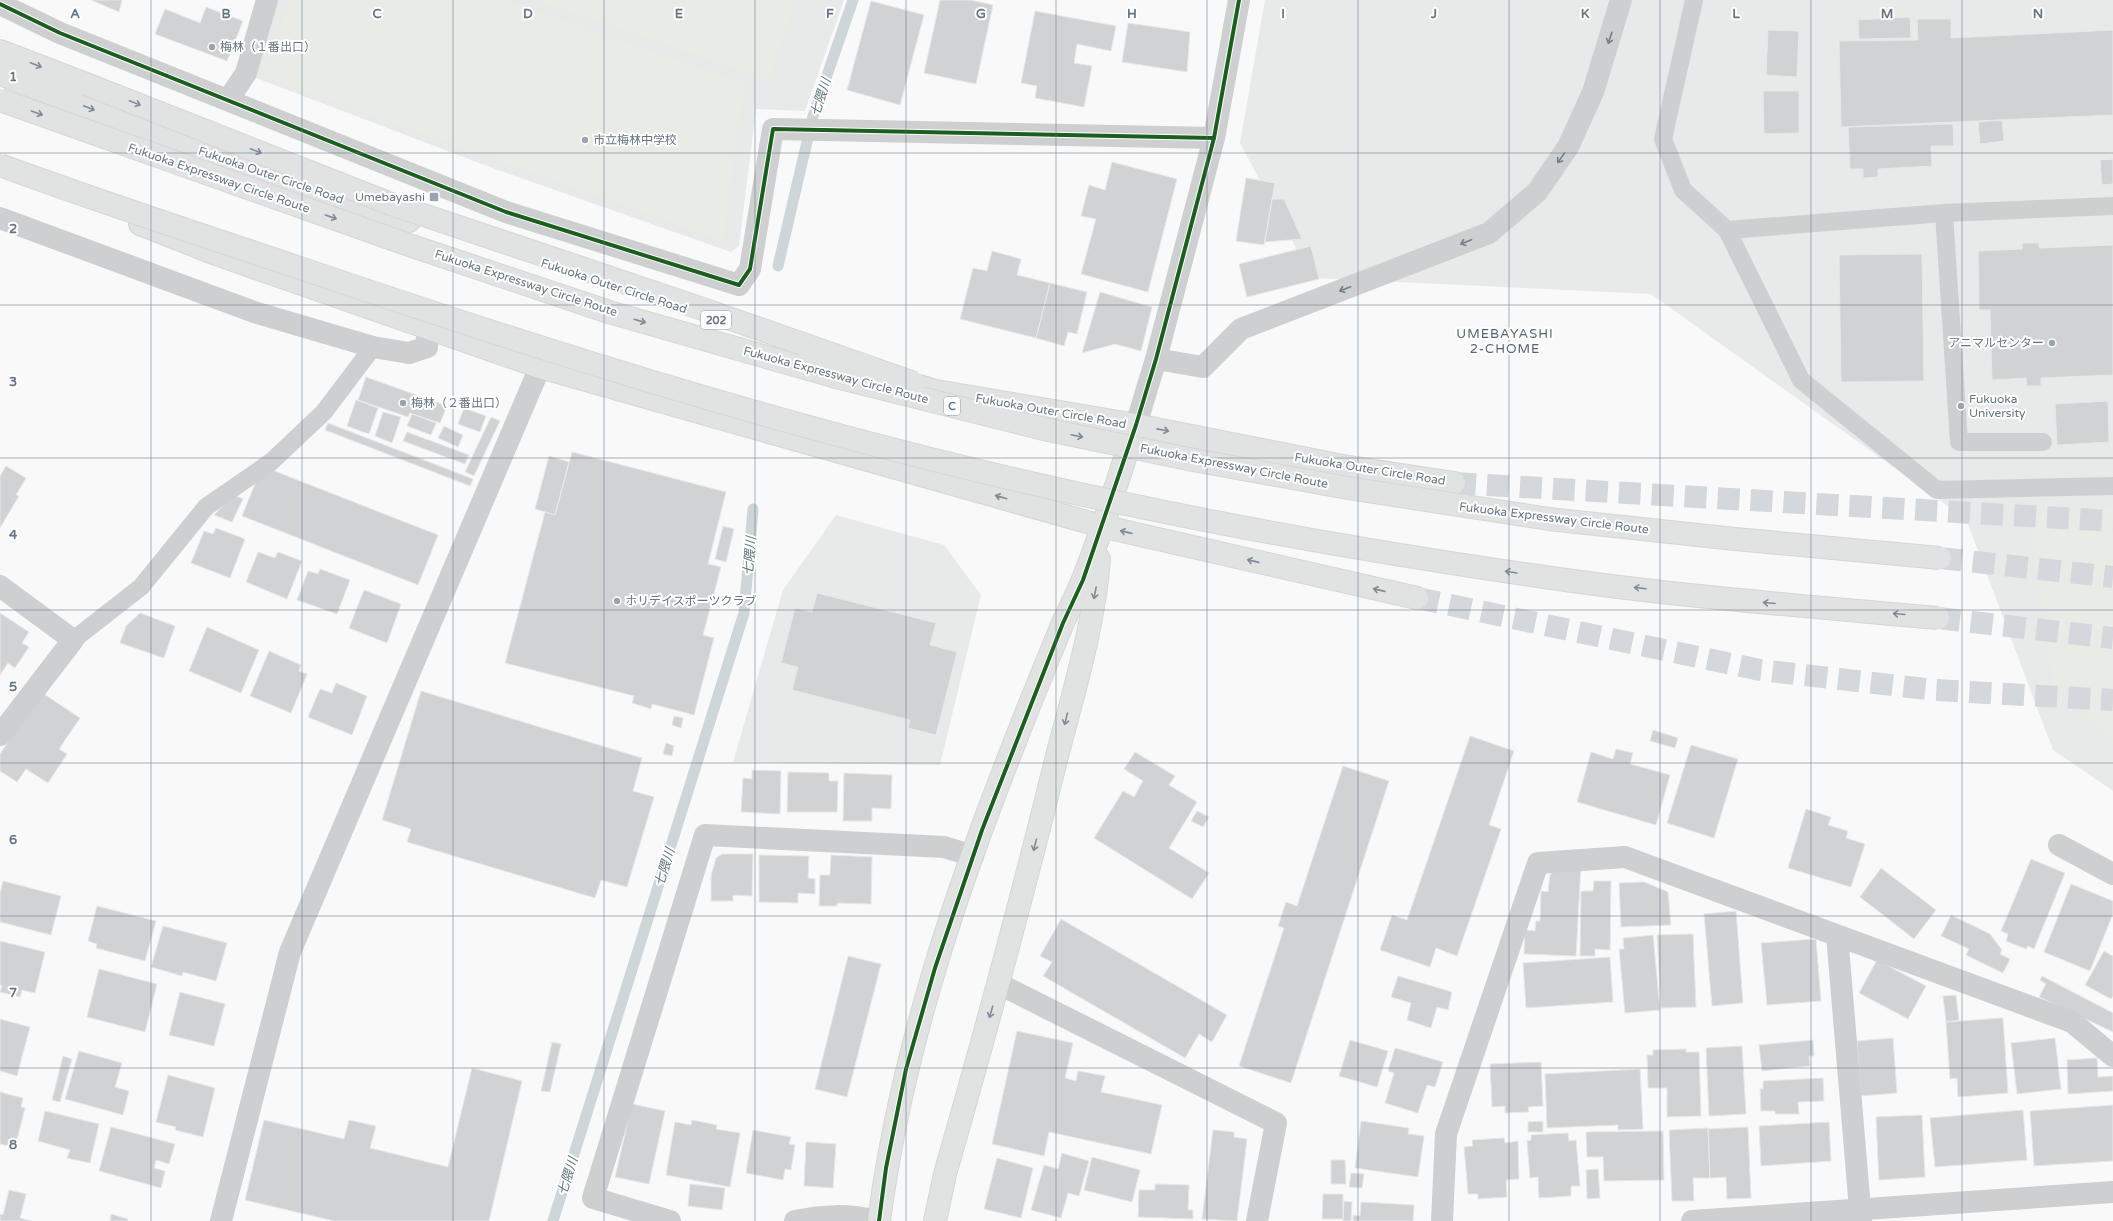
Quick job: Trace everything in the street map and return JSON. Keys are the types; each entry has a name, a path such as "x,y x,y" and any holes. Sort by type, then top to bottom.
{"main road":[{"path":"0,51 391,204 697,307 1044,429"},
{"name":"Fukuoka Outer Circle Road","path":"0,74 271,177 585,276 936,392 1136,425 1343,466 1454,483"},
{"name":"Fukuoka Expressway Circle Route","path":"0,100 409,245 609,312 833,376 1044,429 1193,460 1340,487 1549,519 1735,539 1940,558"},
{"path":"0,166 381,296 596,365 818,429 1033,484 1181,515 1541,577 1729,599 1938,618"},
{"path":"0,170 216,254 540,367 1102,526 1417,598"},
{"path":"878,1221 886,1168 906,1069 935,968 973,856 1060,630 1083,580 1136,425"},
{"path":"935,1221 945,1174 999,984 1086,638 1097,584 1102,526"}],"street":[{"path":"228,100 246,72 267,0"},
{"path":"1136,425 1156,359 1214,138 1239,0"},
{"path":"1156,359 1203,367 1241,329 1489,234 1537,192 1568,147 1593,92 1621,0"},
{"path":"0,4 60,33 506,212 739,285 750,269 773,129 1214,138"},
{"path":"0,218 254,312 373,347 409,353 427,347 427,328"},
{"path":"221,1221 290,952 540,367"},
{"path":"0,586 73,640 0,735"},
{"path":"670,1221 593,1198 705,835 944,847 973,856"},
{"path":"2059,845 2113,874"},
{"path":"1442,1221 1446,1134 1538,863 1625,857 2072,1022 2113,1056"},
{"path":"1837,935 1861,1214"},
{"path":"999,984 1276,1123 1257,1221"},
{"path":"1692,1221 1861,1214 2113,1192"},
{"path":"795,1221 820,1216 854,1216 878,1221"}],"lane":[{"path":"1694,0 1663,139 1684,190 1727,230 1801,380 1937,490 2113,486"},
{"path":"1727,230 1944,213 2113,206"},
{"path":"1944,213 1959,442 2043,442"},
{"path":"73,640 141,587 206,507 271,462 324,412 373,347"}],"shaded area":[{"name":"市立梅林中学校","path":"278,0 844,0 805,111 756,109 739,246 731,252 495,169 256,78"},
{"name":"市立梅林中学校","path":"290,0 505,0 744,83 723,241 263,77"},
{"path":"534,0 796,0 769,80"},
{"name":"Fukuoka University","path":"1265,0 2113,0 2113,791 2053,750 1966,519 1651,294 1312,278 1240,143"},
{"path":"2113,506 2113,744 2053,683 2027,515"},
{"path":"836,515 944,545 981,595 940,765 733,762 783,590"}],"building":[{"path":"91,0 122,0 119,12"},
{"path":"940,0 971,0 993,5 976,84 924,73"},
{"path":"871,1 924,15 900,105 847,90"},
{"name":"梅林（１番出口）","path":"206,7 243,21 227,61 155,34 165,9 200,23"},
{"path":"1035,11 1116,26 1111,51 1077,44 1074,63 1092,66 1084,107 1035,98 1037,86 1021,83"},
{"path":"1910,17 1911,38 1859,39 1858,20"},
{"path":"1917,19 1951,19 1951,38 2113,30 2113,115 1841,127 1839,41 1918,40"},
{"path":"1128,23 1190,32 1187,72 1122,62"},
{"path":"1768,30 1799,31 1797,77 1766,75"},
{"path":"1763,91 1799,91 1799,133 1764,134"},
{"path":"2002,120 2004,141 1980,144 1978,122"},
{"path":"1953,124 1954,146 1931,146 1932,166 1878,169 1878,177 1863,178 1863,169 1850,169 1848,127"},
{"path":"2113,159 2113,184 2102,185 2100,160"},
{"path":"1112,162 1177,179 1148,292 1081,274 1096,219 1081,216 1089,185 1105,190"},
{"path":"1246,178 1275,183 1264,245 1236,241"},
{"path":"1272,199 1284,199 1302,239 1265,242"},
{"name":"アニマルセンター","path":"2022,243 2039,243 2039,248 2113,245 2113,375 2041,378 2041,386 2027,386 2026,378 1992,380 1990,310 1979,310 1978,251 2022,249"},
{"path":"1311,246 1319,279 1247,297 1239,264"},
{"path":"992,251 1021,259 1017,275 1050,283 1036,338 960,319 973,268 987,271"},
{"path":"1922,254 1924,381 1841,382 1839,255"},
{"path":"1050,283 1087,292 1077,334 1068,332 1064,346 1036,338"},
{"path":"1100,292 1152,307 1141,351 1115,344 1082,353"},
{"name":"梅林（２番出口）","path":"366,377 447,406 440,423 410,413 408,417 358,400"},
{"path":"356,400 378,408 369,434 347,426"},
{"path":"2108,401 2109,442 2057,445 2055,404"},
{"path":"464,408 486,416 480,432 458,424"},
{"path":"383,412 401,417 392,443 375,436"},
{"path":"412,414 436,423 431,435 407,426"},
{"path":"491,417 500,421 474,476 465,472"},
{"path":"328,423 473,479 470,486 325,430"},
{"path":"444,426 463,435 458,447 438,438"},
{"path":"407,432 469,455 465,464 403,441"},
{"name":"ホリデイスポーツクラブ","path":"572,452 726,492 708,564 721,567 703,635 714,638 694,715 652,704 651,709 632,703 634,696 505,663 545,512 555,515"},
{"path":"549,456 569,462 555,515 535,509"},
{"path":"6,466 26,478 16,495 19,496 0,528 0,476"},
{"path":"272,470 438,535 418,585 242,516 257,479"},
{"path":"234,495 243,499 232,522 214,515"},
{"path":"723,526 734,529 726,562 715,559"},
{"path":"216,528 245,539 230,578 191,563 204,531 213,534"},
{"path":"258,552 275,558 278,552 302,561 287,599 246,582"},
{"path":"320,569 350,580 337,614 297,600 308,571 318,574"},
{"path":"364,590 401,604 387,643 349,628"},
{"path":"817,593 936,623 930,645 957,652 936,735 908,728 910,720 792,690 798,667 781,663 795,608 812,612"},
{"path":"0,613 29,632 22,643 29,647 15,668 8,663 0,675"},
{"path":"140,613 175,626 164,658 120,643 126,626"},
{"path":"207,627 259,650 241,693 189,671"},
{"path":"269,651 301,665 299,671 307,674 291,713 250,696"},
{"path":"336,683 367,696 352,735 308,717 320,689 332,693"},
{"path":"421,691 642,758 633,791 654,797 627,887 601,880 595,898 407,842 411,829 382,820"},
{"path":"41,692 80,718 59,749 67,754 48,783 26,769 17,782 0,771 0,754"},
{"path":"674,716 683,718 681,728 672,725"},
{"path":"1653,730 1678,738 1675,748 1650,741"},
{"path":"1470,736 1514,751 1489,825 1501,829 1457,956 1436,948 1430,967 1380,950 1392,915 1407,920"},
{"path":"666,743 674,746 672,756 663,754"},
{"path":"1691,745 1738,759 1714,838 1667,823"},
{"path":"1616,749 1633,753 1630,764 1670,775 1656,825 1577,802 1591,752 1613,759"},
{"path":"1135,752 1175,776 1169,785 1197,802 1169,848 1209,873 1192,899 1094,838 1123,791 1134,797 1143,781 1124,769"},
{"path":"1343,766 1389,781 1291,1083 1239,1066 1284,928 1278,926 1286,902 1297,906"},
{"path":"752,770 781,771 780,814 741,812 743,778 752,779"},
{"path":"788,772 829,773 829,781 838,781 837,812 787,812"},
{"path":"844,773 892,775 891,809 872,808 872,821 843,821"},
{"path":"1806,809 1831,817 1828,825 1848,831 1846,838 1865,844 1851,887 1788,868"},
{"path":"1197,811 1209,817 1203,827 1191,821"},
{"path":"722,854 753,854 752,896 733,895 733,901 711,901 711,876 716,858"},
{"path":"759,855 809,856 808,878 815,879 815,894 798,893 798,903 759,902"},
{"path":"831,855 872,857 871,904 837,903 837,906 819,906 820,875 830,875"},
{"path":"2031,859 2065,873 2034,949 2028,946 2026,949 2006,941 2008,934 2001,931"},
{"path":"1561,865 1581,865 1576,956 1524,954 1525,930 1535,931 1536,921 1540,921 1541,891 1548,892 1550,875"},
{"path":"1881,868 1936,910 1914,939 1860,897"},
{"path":"3,881 61,896 51,935 0,922 0,894"},
{"path":"1594,881 1611,881 1610,950 1595,949 1595,956 1580,956 1581,891 1593,891"},
{"path":"1644,882 1668,892 1671,925 1621,927 1619,883"},
{"path":"2071,884 2113,901 2113,914 2090,971 2044,952"},
{"path":"97,906 156,921 145,961 96,948 97,944 88,941"},
{"path":"1736,911 1743,1003 1712,1006 1704,914"},
{"path":"1951,915 1990,934 2002,950 2000,954 2010,959 2003,973 1966,955 1969,949 1941,936"},
{"path":"1061,919 1227,1015 1212,1042 1199,1034 1185,1058 1043,976 1052,962 1040,956"},
{"path":"163,926 227,943 216,981 183,972 182,976 151,967"},
{"path":"1693,934 1696,1007 1661,1008 1657,935"},
{"path":"1653,935 1660,1010 1625,1013 1619,949 1624,949 1623,938"},
{"path":"1816,939 1821,1001 1767,1005 1761,943"},
{"path":"0,941 45,952 35,993 22,990 20,997 0,992 2,986 0,985"},
{"path":"2104,951 2113,956 2113,996 2111,999 2085,985"},
{"path":"848,956 881,964 847,1097 815,1089"},
{"path":"1610,957 1613,1002 1526,1008 1523,963"},
{"path":"1877,960 1926,986 1908,1019 1859,993"},
{"path":"99,969 157,984 145,1032 87,1017"},
{"path":"1398,976 1452,992 1448,1010 1437,1007 1431,1028 1407,1020 1411,1003 1391,997"},
{"path":"2042,976 2113,1013 2113,1032 2039,997 2046,984 2040,980"},
{"path":"180,992 225,1004 214,1046 169,1035"},
{"path":"1956,995 1959,1020 1946,1022 1943,996"},
{"path":"2003,1018 2008,1093 1958,1097 1957,1078 1950,1079 1946,1022"},
{"path":"0,1019 30,1027 17,1076 0,1071"},
{"path":"1017,1031 1073,1043 1065,1078 1076,1081 1078,1071 1105,1076 1101,1092 1162,1105 1151,1154 1049,1132 1044,1156 992,1144"},
{"path":"1893,1038 1897,1093 1861,1096 1857,1041"},
{"path":"2055,1038 2061,1089 2017,1094 2011,1043"},
{"path":"1350,1040 1388,1051 1377,1087 1339,1076"},
{"path":"1813,1040 1814,1056 1809,1056 1810,1066 1762,1071 1759,1045"},
{"path":"552,1042 561,1044 550,1092 541,1091"},
{"path":"1742,1046 1746,1114 1709,1116 1706,1048"},
{"path":"1395,1048 1443,1062 1435,1087 1427,1085 1418,1113 1385,1103 1394,1073 1388,1071"},
{"path":"1686,1049 1686,1052 1699,1052 1701,1116 1667,1117 1667,1088 1648,1088 1647,1055 1653,1055 1653,1050"},
{"path":"79,1051 122,1063 115,1087 129,1091 123,1115 65,1099"},
{"path":"63,1056 72,1059 60,1102 52,1100"},
{"path":"2097,1058 2098,1077 2113,1076 2113,1091 2068,1094 2067,1060"},
{"path":"1541,1062 1543,1106 1528,1107 1529,1112 1505,1113 1505,1106 1492,1107 1490,1064"},
{"path":"472,1068 522,1081 489,1221 334,1221 245,1200 264,1120 344,1139 349,1120 376,1126 370,1148 448,1167"},
{"path":"1640,1069 1643,1129 1618,1130 1618,1125 1547,1128 1545,1074"},
{"path":"168,1075 215,1088 203,1137 175,1130 176,1127 156,1122"},
{"path":"1823,1078 1824,1101 1798,1102 1799,1114 1775,1114 1775,1111 1761,1111 1760,1089 1763,1089 1763,1081"},
{"path":"0,1092 23,1098 21,1107 25,1108 15,1147 0,1144"},
{"path":"632,1104 665,1111 649,1184 615,1177"},
{"path":"2113,1105 2113,1161 2034,1166 2030,1111"},
{"path":"2023,1110 2027,1160 1935,1167 1930,1118"},
{"path":"45,1111 99,1124 90,1163 67,1158 70,1150 38,1141"},
{"path":"1922,1115 1925,1177 1879,1180 1876,1117"},
{"path":"692,1120 717,1125 716,1129 740,1133 730,1187 666,1175 675,1122 691,1125"},
{"path":"1361,1121 1409,1128 1408,1134 1424,1136 1418,1177 1355,1168"},
{"path":"1543,1121 1543,1132 1528,1132 1528,1122"},
{"path":"1829,1122 1831,1161 1761,1166 1759,1126"},
{"path":"111,1127 175,1144 169,1164 156,1160 154,1168 165,1171 161,1188 99,1171"},
{"path":"1748,1127 1751,1198 1727,1199 1726,1177 1710,1178 1708,1129"},
{"path":"1708,1128 1710,1178 1693,1178 1694,1201 1672,1201 1669,1130"},
{"path":"753,1130 791,1137 789,1144 795,1145 791,1170 785,1169 783,1180 746,1173"},
{"path":"1213,1130 1234,1132 1234,1137 1247,1139 1237,1221 1202,1219"},
{"path":"1663,1131 1664,1180 1604,1181 1603,1157 1587,1157 1586,1132"},
{"path":"1568,1133 1569,1141 1576,1140 1580,1186 1571,1186 1571,1196 1539,1198 1538,1177 1530,1178 1527,1141 1531,1140 1531,1135"},
{"path":"1504,1138 1505,1143 1518,1141 1519,1179 1506,1180 1507,1197 1478,1199 1478,1194 1468,1194 1464,1147 1473,1146 1472,1140"},
{"path":"806,1142 836,1144 833,1188 804,1186"},
{"path":"1062,1153 1089,1161 1079,1196 1068,1193 1061,1218 1031,1210 1044,1165 1058,1169"},
{"path":"1092,1157 1140,1170 1132,1202 1084,1190"},
{"path":"997,1158 1033,1168 1021,1218 984,1209"},
{"path":"1331,1160 1345,1160 1346,1184 1331,1184"},
{"path":"1598,1169 1600,1198 1587,1199 1586,1170"},
{"path":"1351,1173 1364,1174 1362,1188 1349,1187"},
{"path":"690,1184 725,1188 722,1210 688,1206"},
{"path":"1155,1184 1189,1185 1188,1210 1193,1210 1193,1219 1138,1217 1139,1190 1155,1190"},
{"path":"9,1190 26,1194 20,1218 32,1221 0,1221 0,1214 3,1215"},
{"path":"1323,1194 1343,1194 1343,1219 1322,1219"},
{"path":"1344,1201 1352,1202 1351,1221 1343,1221"},
{"path":"1361,1202 1414,1205 1413,1221 1353,1221 1353,1215 1360,1216"},
{"path":"111,1214 128,1219 127,1221 110,1221"}],"waterway":[{"name":"七隈川","path":"778,266 813,116 853,0"},
{"name":"七隈川","path":"553,1221 744,613 753,509"}],"tunnel":[{"path":"1454,483 2113,521"},
{"path":"1940,558 2113,577"},
{"path":"1417,598 1760,670 1935,690 2113,700"},
{"path":"1938,618 2113,638"}],"cycle path":[{"path":"879,1221 886,1168 906,1069 935,968 982,830 1063,623 1083,580 1136,425 1156,359 1214,138 1239,0"},
{"path":"0,4 60,33 506,212 739,285 750,269 773,129 1214,138"}],"place":[{"name":"梅林（１番出口）","path":"212,47"},
{"name":"市立梅林中学校","path":"585,140"},
{"name":"Umebayashi","path":"434,197"},
{"name":"アニマルセンター","path":"2052,343"},
{"name":"梅林（２番出口）","path":"403,403"},
{"name":"Fukuoka University","path":"1961,406"},
{"name":"ホリデイスポーツクラブ","path":"617,601"}],"district":[{"name":"UMEBAYASHI 2-CHOME","path":"1505,340"}]}
